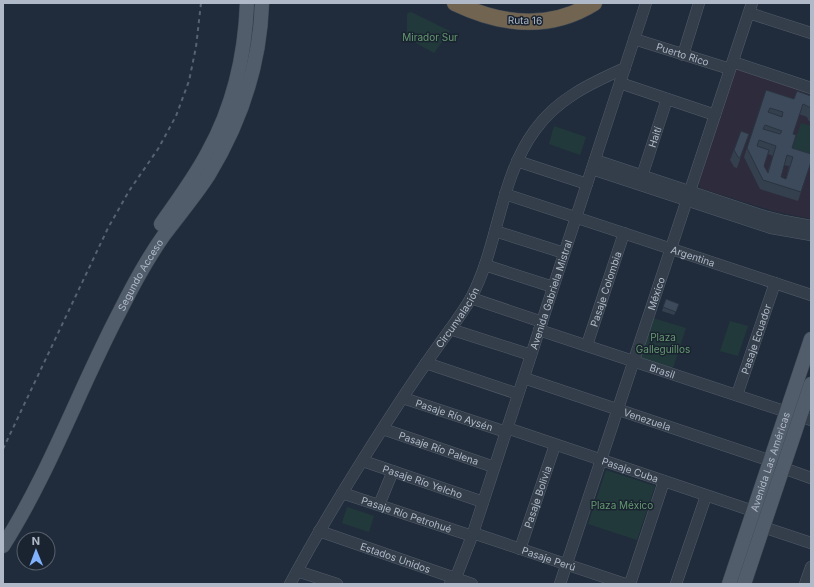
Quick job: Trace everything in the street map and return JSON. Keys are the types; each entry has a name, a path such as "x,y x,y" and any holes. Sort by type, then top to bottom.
{"highway":[{"name":"Ruta 16","path":"455,3 490,17 524,22 546,21 578,12 594,3"}],"main road":[{"name":"Segundo Acceso","path":"3,530 27,487 94,344 125,283 147,246 201,164 218,133 230,106 239,73 245,40 247,3"},
{"name":"Segundo Acceso","path":"3,546 34,494 104,343 132,288 164,236 208,176 226,143 248,93 257,51 262,3"},
{"name":"Avenida Las Américas","path":"729,584 811,339"},
{"name":"Avenida Las Américas","path":"744,584 783,468 806,418 811,384"}],"street":[{"name":"Avenida Gabriela Mistral","path":"452,581 472,534 483,502 646,3"},
{"path":"683,54 699,3"},
{"path":"751,8 811,33"},
{"name":"México","path":"560,584 751,8"},
{"name":"Puerto Rico","path":"634,40 811,88"},
{"name":"Circunvalación","path":"290,584 342,493 426,363 471,298 485,265 506,194 517,161 525,144 535,129 560,104 589,84 625,68"},
{"path":"620,84 715,115"},
{"name":"Haití","path":"642,176 668,99"},
{"path":"517,161 587,184"},
{"path":"593,164 642,176 771,228 811,235"},
{"path":"593,164 689,196 774,219 811,226"},
{"name":"Argentina","path":"506,194 811,295"},
{"path":"495,231 564,253"},
{"name":"Pasaje Colombia","path":"587,346 624,233"},
{"path":"485,265 553,287"},
{"name":"Pasaje Ecuador","path":"737,395 775,283"},
{"name":"Brasil","path":"471,298 587,346 787,412"},
{"path":"450,330 531,356"},
{"path":"426,363 518,394"},
{"name":"Venezuela","path":"524,378 770,461 783,468 811,478"},
{"name":"Pasaje Río Aysén","path":"403,398 506,430"},
{"name":"Pasaje Río Palena","path":"383,429 494,467"},
{"name":"Pasaje Cuba","path":"506,430 753,511"},
{"name":"Pasaje Bolivia","path":"520,549 555,445"},
{"name":"Pasaje Río Yelcho","path":"363,461 483,502"},
{"path":"379,506 394,471"},
{"path":"630,584 664,481"},
{"name":"Pasaje Río Petrohué","path":"342,493 379,506 472,534"},
{"path":"676,584 706,496"},
{"path":"763,527 811,543"},
{"name":"Estados Unidos","path":"319,531 452,581 472,584"},
{"name":"Pasaje Perú","path":"472,534 625,584"},
{"path":"805,584 811,567"},
{"path":"297,571 337,584"}],"shaded area":[{"path":"735,66 811,90 811,219 773,211 700,188 699,183"}],"green space":[{"name":"Mirador Sur","path":"411,12 450,31 434,53 407,38 407,15"},
{"path":"801,123 811,126 811,158 791,152"},
{"path":"554,126 586,137 580,155 549,144"},
{"name":"Plaza Galleguillos","path":"653,318 686,328 673,368 640,358"},
{"path":"730,321 748,326 738,356 720,351"},
{"name":"Plaza México","path":"606,470 655,486 637,540 588,524"},
{"path":"347,507 374,516 369,532 342,523"}],"building":[{"path":"766,90 794,99 797,91 811,96 811,108 803,104 793,134 796,135 792,148 811,154 811,162 801,192 763,180 747,148","holes":["770,108 783,112 782,117 768,112","765,125 782,131 780,134 763,129","759,140 776,146 768,173 764,166 769,150 757,146","787,155 793,157 786,179 781,177"]},
{"path":"741,131 749,134 740,158 734,150"},
{"path":"666,299 679,304 676,312 663,307"}],"railway":[{"path":"3,449 108,228 129,191 158,149 176,116 189,81 196,47 201,3"}]}
